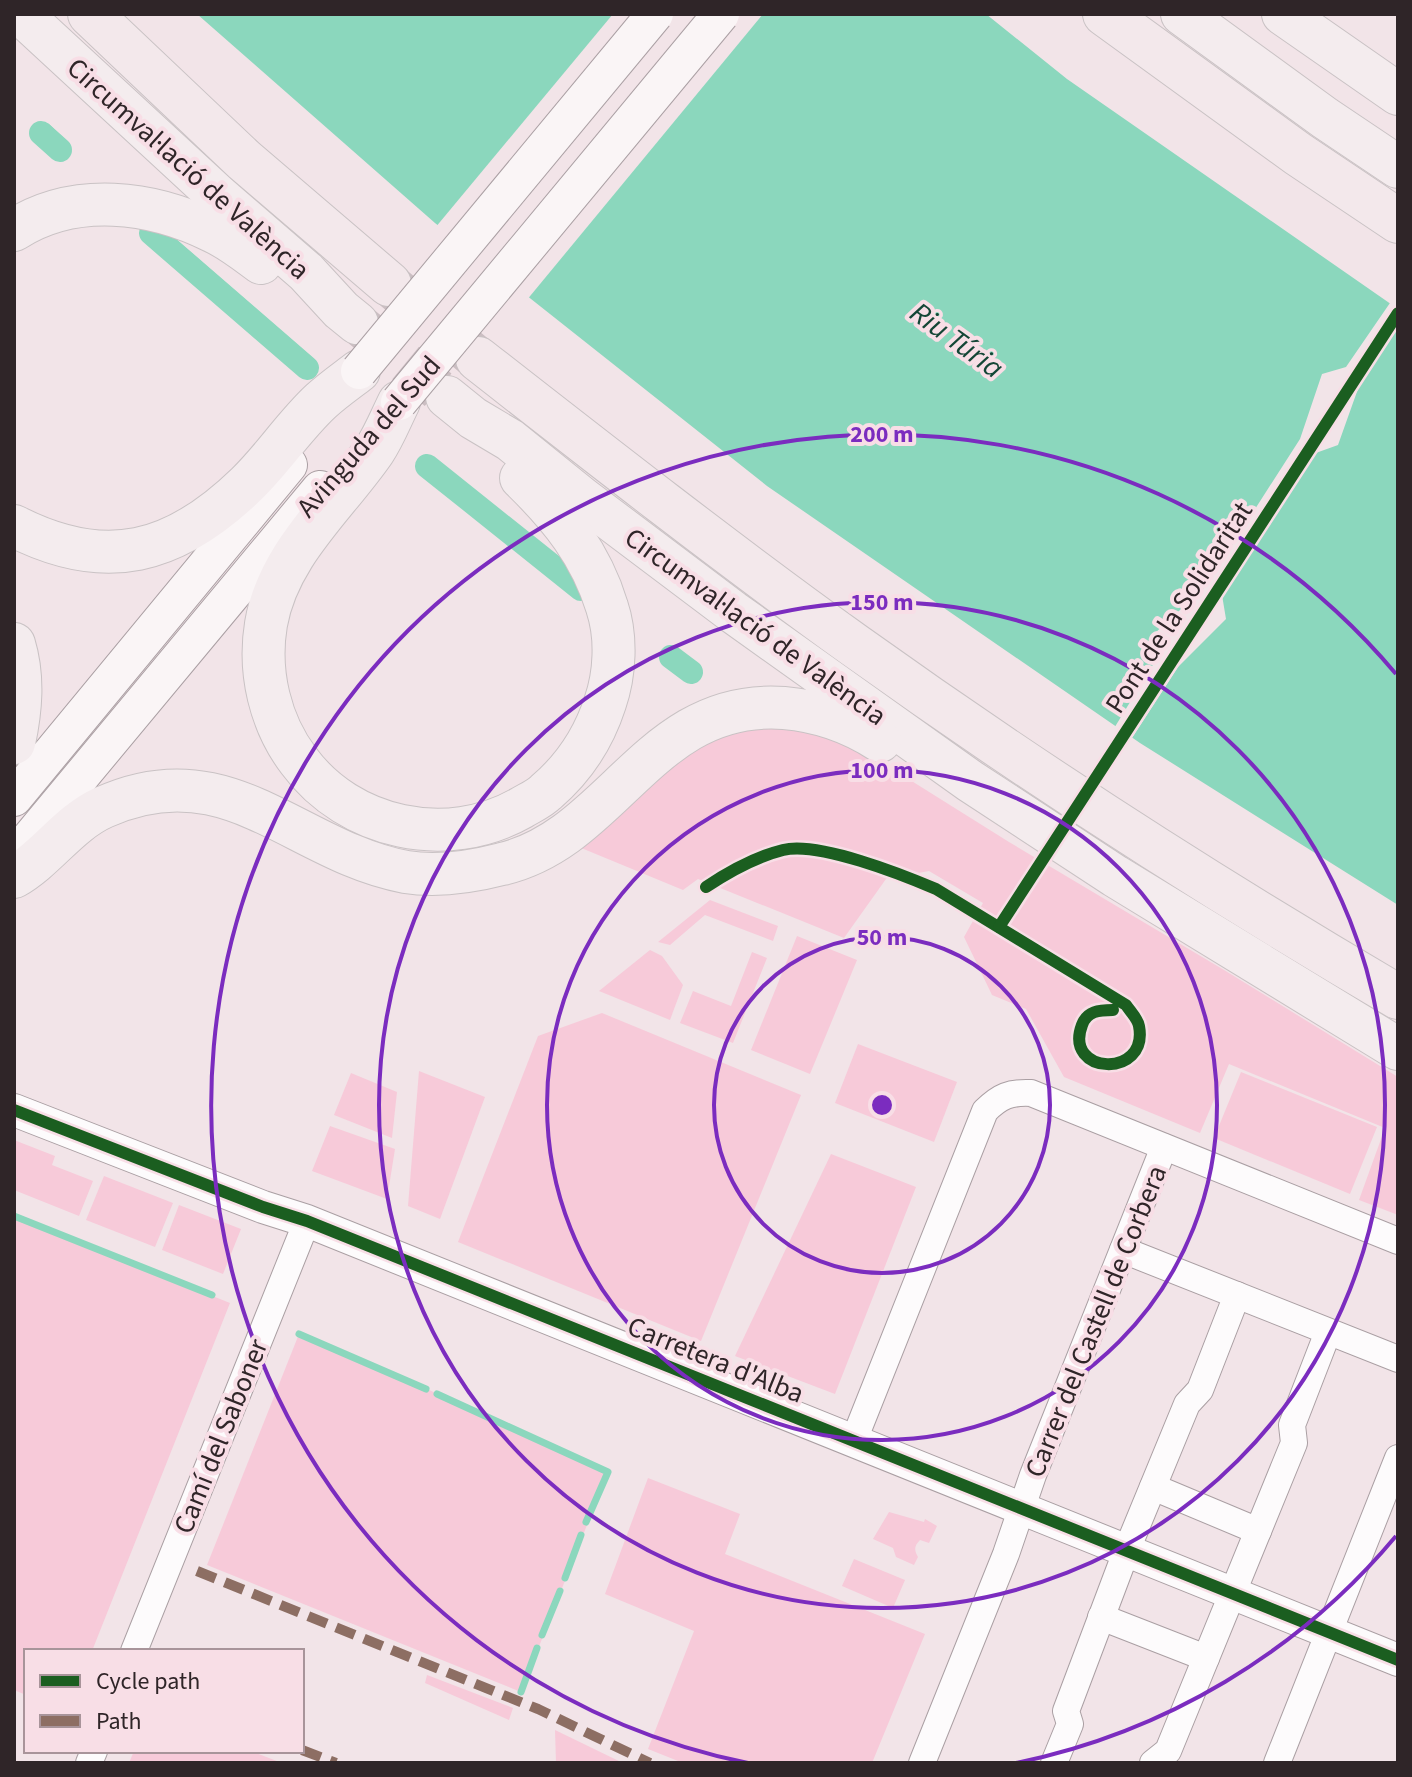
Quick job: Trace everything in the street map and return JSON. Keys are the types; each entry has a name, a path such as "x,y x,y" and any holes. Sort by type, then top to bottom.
{"highway":[{"name":"Circumval·lació de València","path":"14,230 30,220 65,209 104,203 143,206 179,215 218,233 293,285 349,316 306,272 218,196 21,14"},
{"name":"Circumval·lació de València","path":"90,14 244,160 389,284"},
{"path":"1105,14 1298,154 1398,221"},
{"path":"1182,14 1398,167"},
{"path":"1283,14 1398,94"},
{"name":"Circumval·lació de València","path":"478,359 700,531 868,654 1151,846 1398,997"},
{"path":"14,526 39,539 82,552 129,551 170,541 209,518 248,483 359,371"},
{"path":"368,444 399,402"},
{"name":"Circumval·lació de València","path":"368,444 301,543 280,583 266,623 264,664 270,705 284,741 307,773 337,799 376,820 417,830 464,829 505,817 545,794 575,763 598,724 612,684 613,644 608,609 588,560 555,512 499,457 460,407 510,440 733,612 970,781 1115,876 1398,1049"},
{"path":"14,644 21,683 21,713 14,743"},
{"path":"14,877 31,867 59,838 102,808 145,793 174,791 206,793 239,801 370,862 407,872 441,874 505,864 536,851 569,831 681,733 708,719 738,710 807,710 842,720 913,764 970,781"}],"main road":[{"name":"Avinguda del Sud","path":"359,371 655,14"},
{"name":"Avinguda del Sud","path":"399,402 721,14"},
{"name":"Avinguda del Sud","path":"14,798 326,407"},
{"name":"Avinguda del Sud","path":"14,857 368,444"}],"street":[{"path":"854,1440 985,1111 1010,1092 1031,1093 1398,1241"},
{"name":"Carretera d'Alba","path":"14,1110 263,1207 307,1221 1398,1660"},
{"name":"Carrer del Castell de Corbera","path":"922,1763 1164,1147"},
{"name":"Camí del Saboner","path":"135,1649 307,1221"},
{"path":"1123,1250 1398,1359"},
{"path":"1054,1763 1070,1724 1066,1711 1126,1552 1187,1404 1200,1390 1237,1295"},
{"path":"1153,1763 1168,1751 1294,1443 1292,1425 1328,1332"},
{"path":"1277,1763 1398,1458"},
{"path":"1153,1487 1258,1531"},
{"path":"1101,1617 1206,1658"}],"shaded area":[{"path":"770,722 851,743 1398,1077 1398,1215 1359,1200 1385,1128 1229,1064 1200,1133 1064,1077 1026,1009 992,995 964,937 983,903 929,871 886,879 844,938 698,879 683,890 574,845 690,744"},
{"path":"710,900 778,926 773,941 705,915 670,945 658,942"},
{"path":"797,936 857,960 810,1074 751,1050"},
{"path":"650,950 662,956 683,985 670,1020 599,991"},
{"path":"752,952 767,958 733,1043 680,1023 693,991 731,1006"},
{"path":"602,1013 801,1095 701,1341 458,1242 538,1036"},
{"path":"858,1044 957,1082 934,1142 835,1103"},
{"path":"419,1071 485,1097 440,1219 408,1206"},
{"path":"1241,1072 1377,1127 1350,1194 1214,1138"},
{"path":"351,1073 397,1092 392,1138 334,1115"},
{"path":"330,1126 395,1149 387,1199 312,1171"},
{"path":"14,1140 55,1156 52,1165 93,1181 79,1216 14,1190"},
{"path":"831,1154 916,1187 835,1394 735,1356"},
{"path":"104,1176 173,1203 155,1247 86,1220"},
{"path":"179,1205 241,1229 223,1274 162,1250"},
{"path":"14,1216 230,1303 93,1649 24,1649 24,1694 14,1690"},
{"path":"299,1334 608,1472 521,1692 207,1565"},
{"path":"648,1478 740,1514 725,1554 925,1634 872,1763 683,1763 648,1749 694,1631 605,1594"},
{"path":"889,1512 924,1522 925,1519 937,1526 929,1543 920,1540 917,1544 915,1550 918,1557 914,1565 896,1557 893,1548 873,1539"},
{"path":"854,1559 905,1580 893,1608 842,1586"},
{"path":"427,1675 513,1708 509,1720 425,1683"},
{"path":"555,1730 623,1763 556,1763"},
{"path":"133,1753 256,1753 282,1763 129,1763"}],"water":[{"name":"Riu Túria","path":"197,14 986,14 1067,79 1398,309 1398,905 1140,743 767,486 435,223"}],"pier":[{"path":"613,14 763,14 526,301 435,228"},
{"path":"1392,300 1398,304 1398,327 1359,386 1338,445 1313,454 1222,595 1226,619 1178,667 1130,741 1113,730 1157,658 1154,634 1205,587 1300,439 1322,374 1346,367"}],"waterway":[{"path":"47,127 66,145"},
{"path":"41,133 60,150"},
{"path":"151,233 307,368"},
{"path":"168,237 312,362"},
{"path":"430,461 575,577"},
{"path":"427,466 581,589"},
{"path":"674,652 695,668"},
{"path":"671,657 691,672"},
{"path":"14,1216 212,1295"},
{"path":"299,1334 426,1389"},
{"path":"437,1394 608,1472 586,1522"},
{"path":"565,1578 581,1535"},
{"path":"542,1635 560,1591"},
{"path":"521,1692 537,1648"}],"tunnel":[{"path":"389,284 478,359"},
{"path":"357,323 447,397"}],"marked path":[{"path":"197,1571 538,1709 650,1763"},
{"path":"304,1751 336,1763"}],"cycle path":[{"name":"Pont de la Solidaritat","path":"999,927 1398,313"},
{"path":"706,887 743,865 783,850 817,850 860,861 936,889 1126,1005 1138,1023 1139,1043 1132,1055 1120,1062 1107,1064 1094,1061 1084,1054 1079,1042 1082,1025 1094,1012 1113,1010"},
{"path":"14,1110 263,1207 307,1221 1398,1660"}]}
